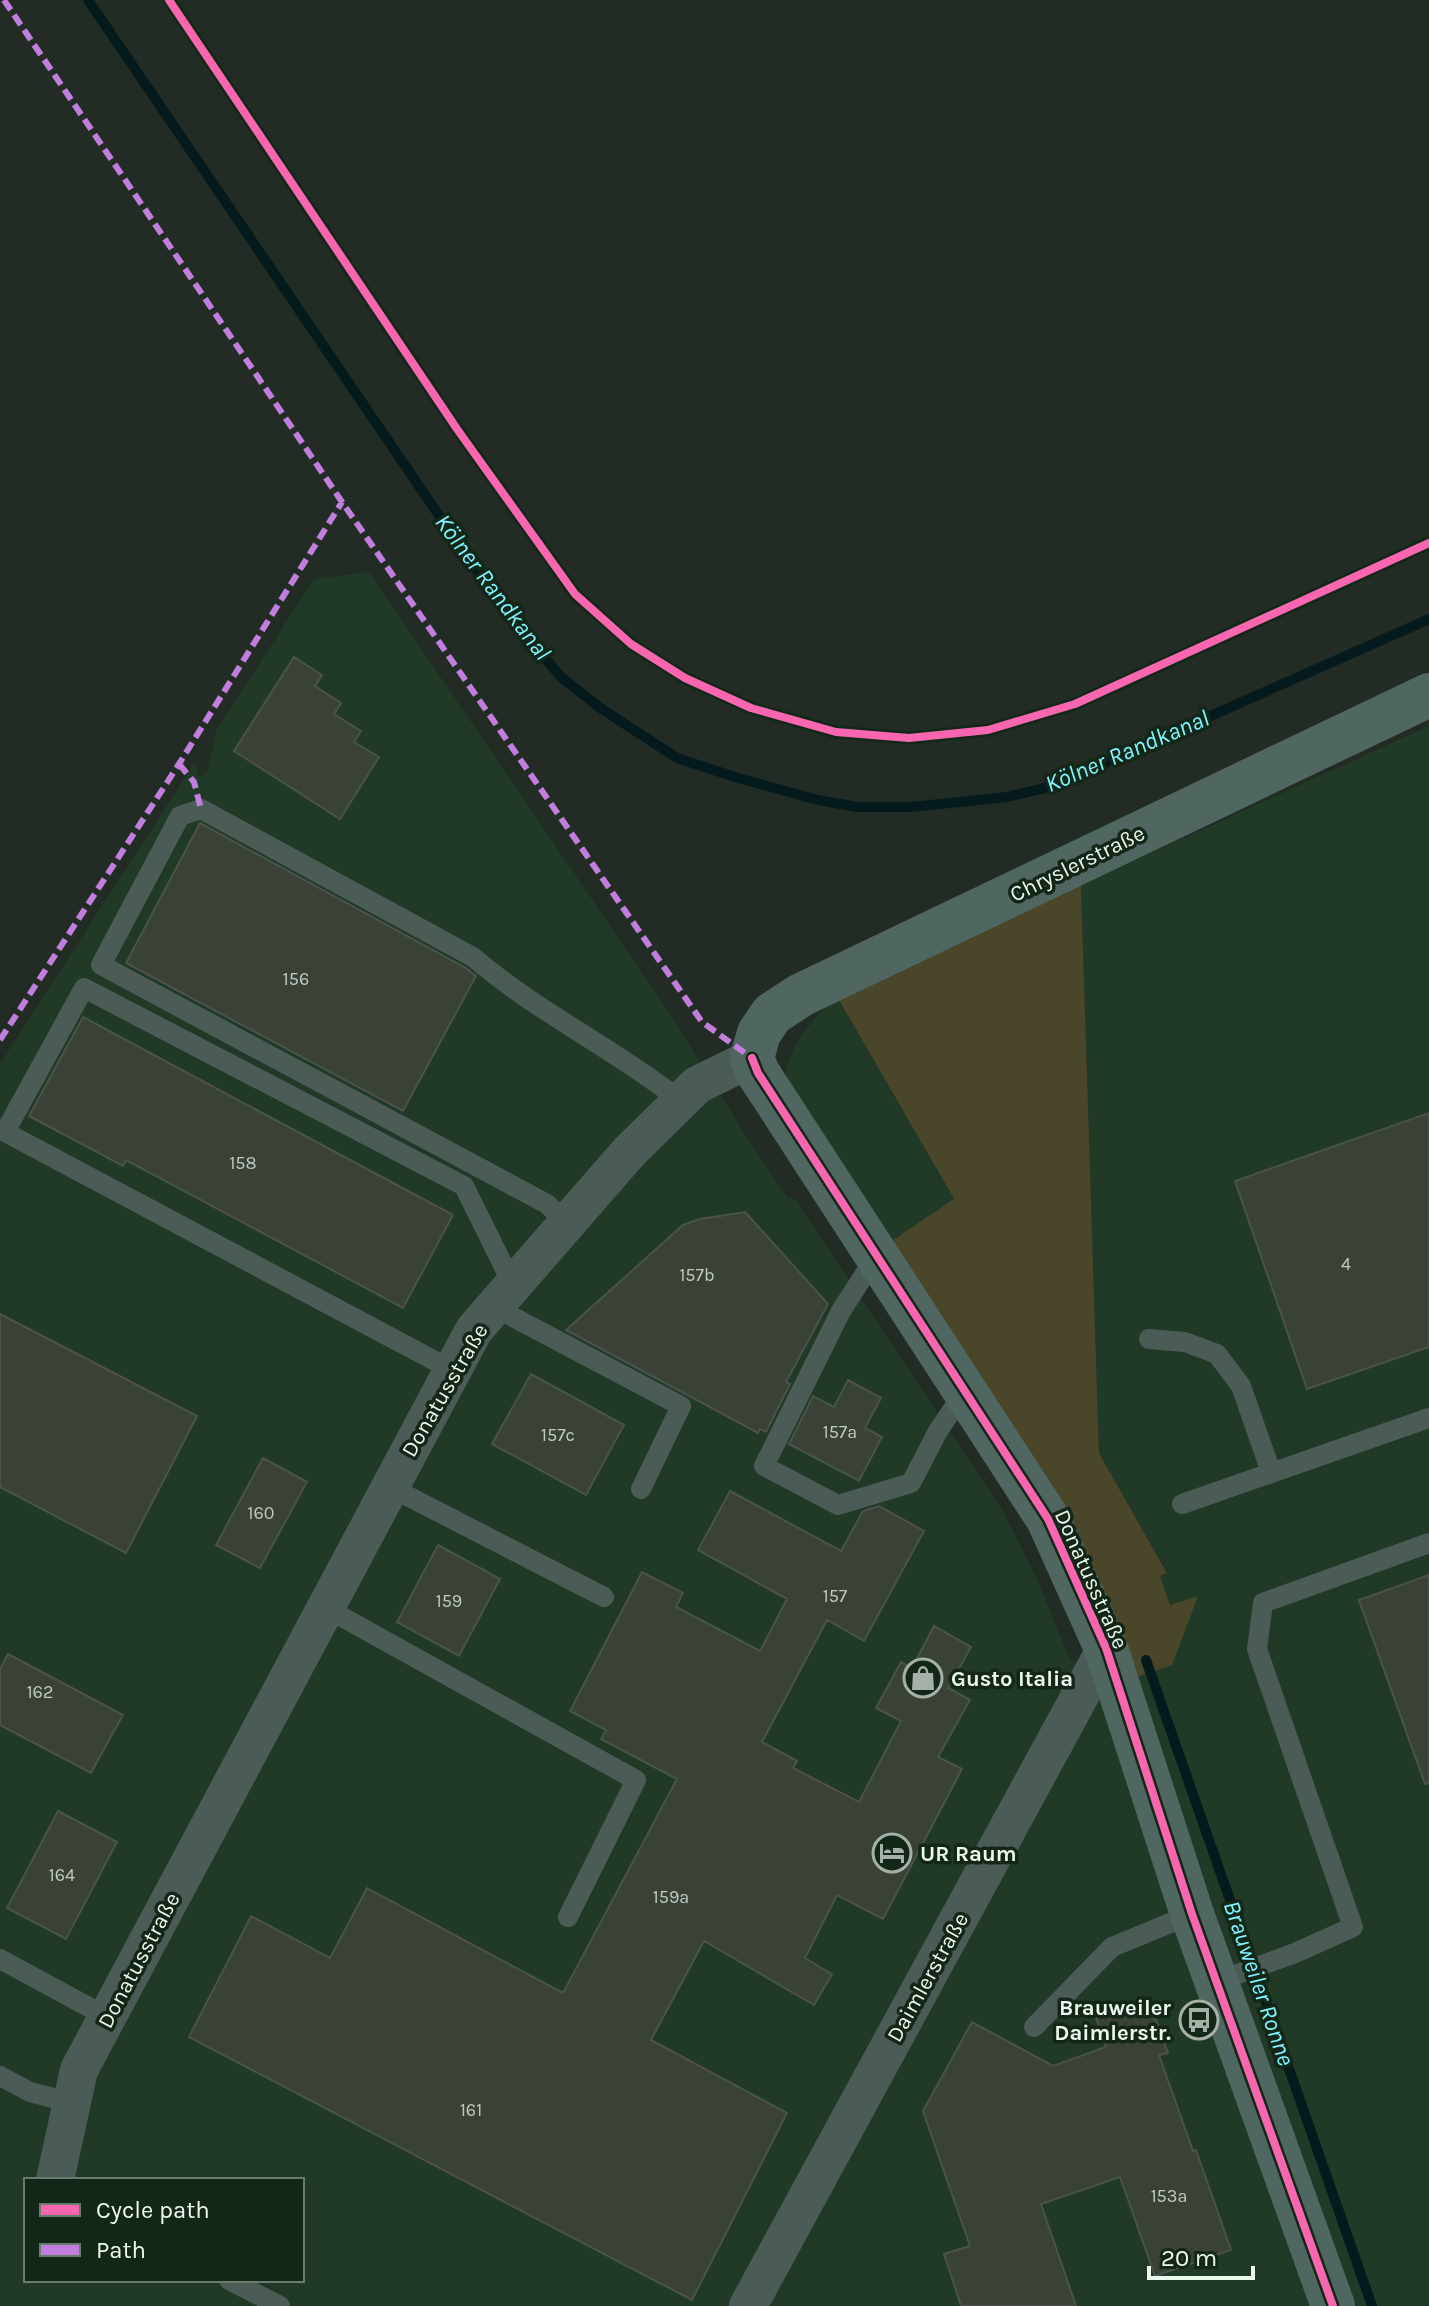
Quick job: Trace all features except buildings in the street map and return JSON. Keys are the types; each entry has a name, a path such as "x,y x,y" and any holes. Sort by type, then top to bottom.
{"street":[{"name":"Chryslerstraße","path":"752,1058 759,1033 772,1014 801,995 1429,695"},
{"name":"Donatusstraße","path":"55,2178 79,2070 474,1330 629,1152 697,1085 752,1058 758,1073 1048,1519 1106,1648 1192,1914 1232,1976 1333,2306"},
{"name":"Daimlerstraße","path":"748,2306 1106,1648"}],"lane":[{"path":"567,1223 547,1204 101,965 180,816 201,809 473,957 498,979 651,1077 681,1101"},
{"path":"452,1370 5,1132 84,988 464,1186 504,1296 681,1406 641,1489"},
{"path":"877,1255 841,1311 764,1466 838,1505 911,1483 938,1431 965,1391"},
{"path":"1149,1339 1185,1342 1217,1354 1241,1386 1271,1472"},
{"path":"1182,1504 1429,1418"},
{"path":"390,1487 604,1597"},
{"path":"1232,1976 1353,1927 1257,1649 1263,1603 1429,1543"},
{"path":"326,1608 636,1780 568,1917"},
{"path":"1034,2027 1112,1947 1192,1914"},
{"path":"0,1959 107,2017"},
{"path":"0,2076 30,2092 72,2103"},
{"path":"233,2282 280,2306"}],"shaded area":[{"path":"369,572 670,1014 753,1147 788,1198 795,1199 1003,1511 1037,1579 1070,1660 1134,1678 1198,1597 1170,1605 1160,1576 1167,1572 1099,1453 1081,885 1429,726 1429,2306 0,2306 0,1064 195,762 199,777 208,771 216,731 314,579"},
{"path":"1081,885 1099,1453 1167,1573 1160,1576 1170,1605 1198,1596 1172,1665 1134,1678 887,1244 954,1199 839,1000"},
{"path":"839,1000 954,1200 887,1244 786,1078 788,1062 798,1040 820,1012"}],"waterway":[{"name":"Kölner Randkanal","path":"88,0 500,605 561,677 599,707 677,758 818,800 858,807 911,807 1007,797 1053,786 1429,619"},
{"name":"Brauweiler Ronne","path":"1146,1660 1372,2306"}],"marked path":[{"path":"4,0 342,502 702,1022 752,1058"},
{"path":"0,1040 179,764 342,502"},
{"path":"179,764 194,782 201,809"}],"cycle path":[{"path":"169,0 457,429 575,594 631,644 685,678 751,708 836,732 909,738 988,730 1075,704 1429,543"},
{"path":"752,1058 758,1073 1048,1519 1106,1648 1192,1914 1333,2306"}],"place":[{"name":"Gusto Italia","path":"923,1678"},
{"name":"UR Raum","path":"892,1853"},
{"name":"Brauweiler Daimlerstr.","path":"1199,2020"}]}
